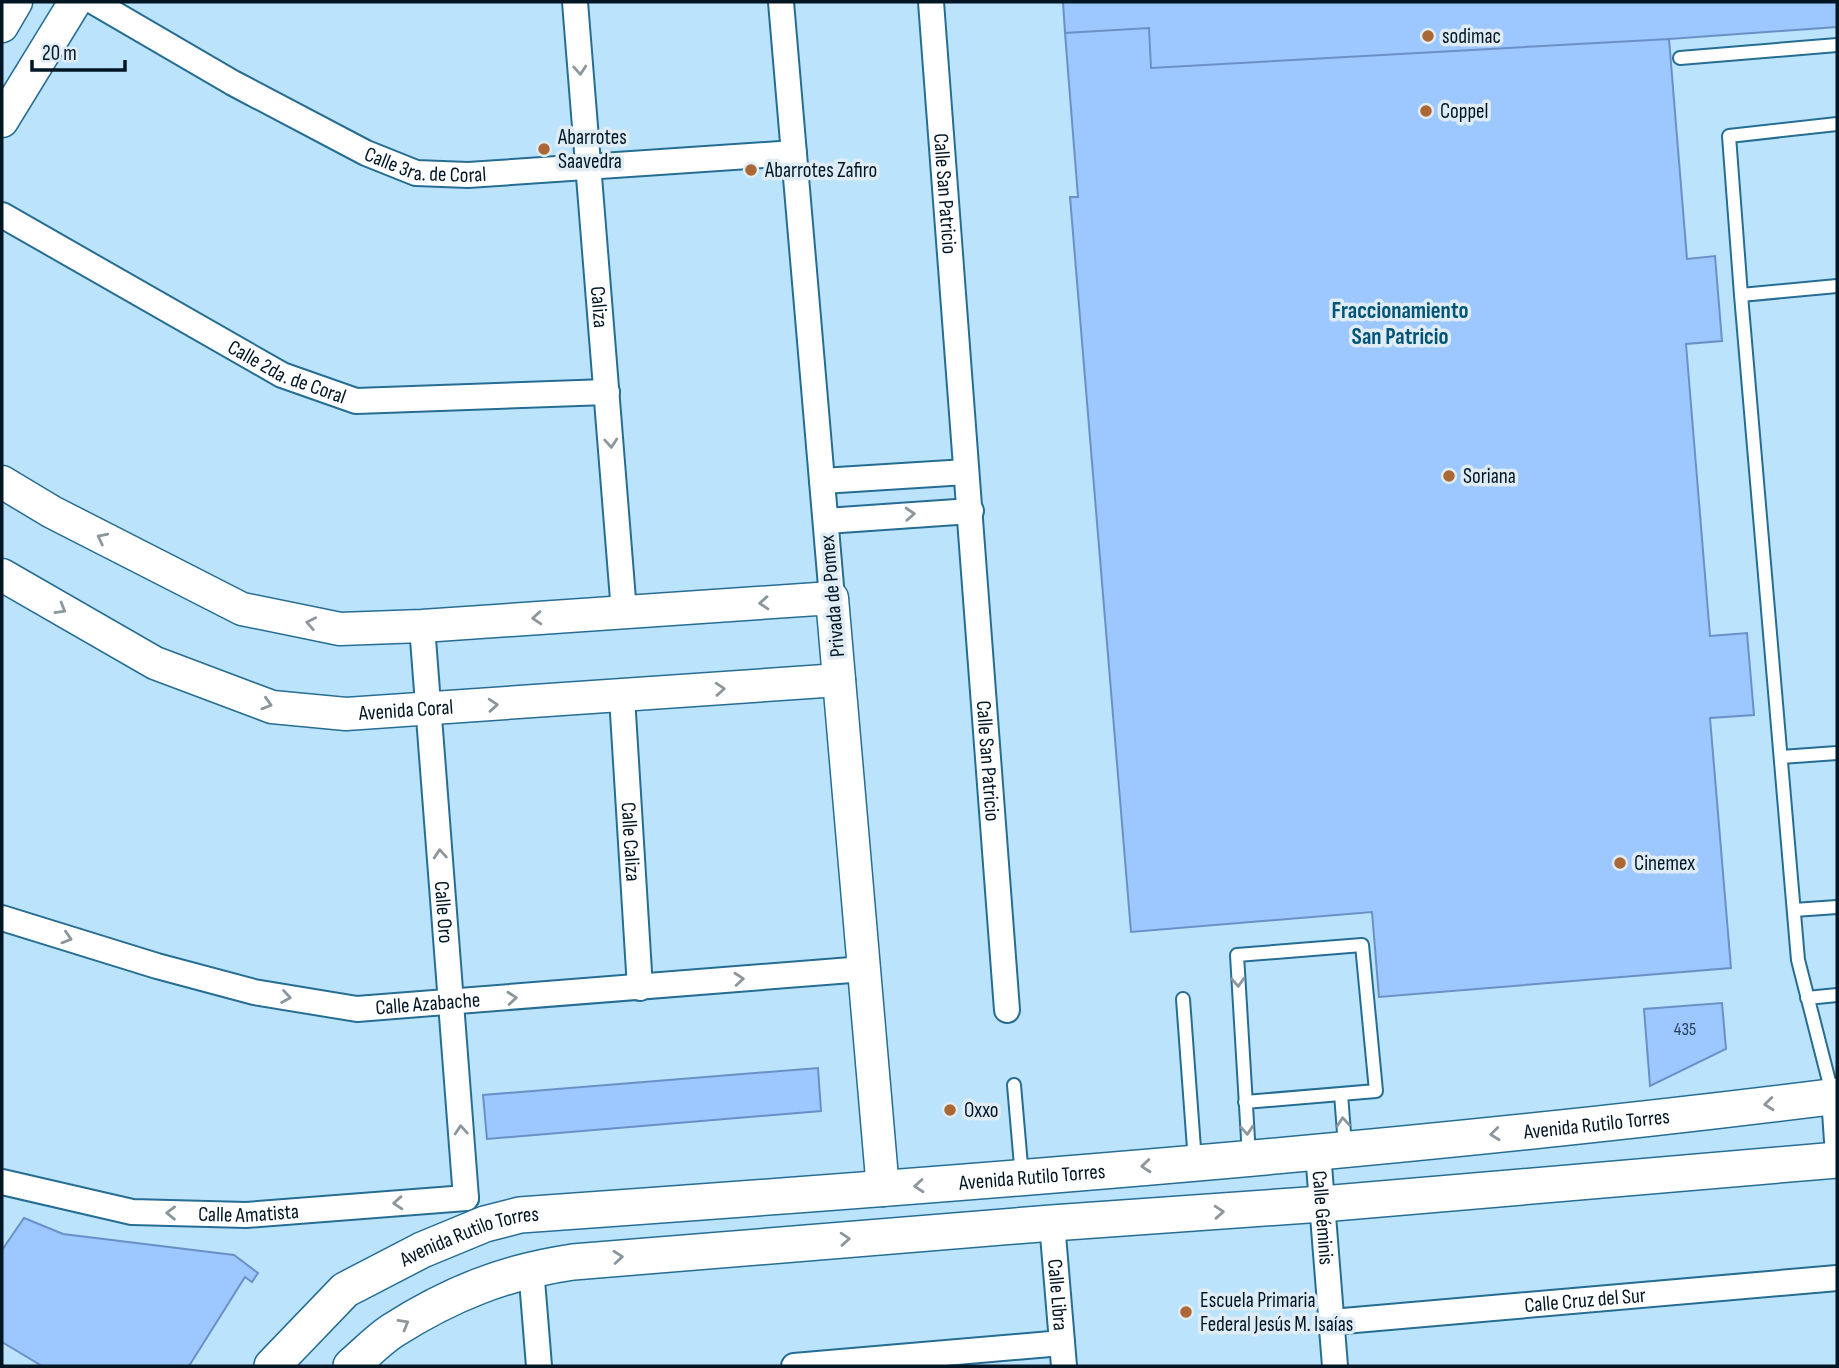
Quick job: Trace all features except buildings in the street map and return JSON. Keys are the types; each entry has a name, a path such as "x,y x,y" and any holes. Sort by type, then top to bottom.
{"main road":[{"name":"Avenida Rutilo Torres","path":"272,1366 345,1290 422,1250 475,1211 520,1215 883,1190 1332,1152 1835,1097"},
{"path":"351,1366 390,1332 456,1294 531,1268 610,1257 1322,1204 1837,1160"}],"street":[{"path":"2,26 16,2"},
{"path":"2,121 75,2"},
{"name":"Calle 3ra. de Coral","path":"94,2 245,89 366,153 416,173 468,175 794,153"},
{"name":"Caliza","path":"575,2 624,612"},
{"name":"Privada de Pomex","path":"781,2 883,1190"},
{"name":"Calle San Patricio","path":"931,2 1007,1010"},
{"name":"Calle 2da. de Coral","path":"2,215 282,375 356,401 607,392"},
{"path":"822,481 967,472"},
{"path":"2,482 52,512 242,610 340,629 422,626 832,598"},
{"path":"826,521 971,511"},
{"name":"Avenida Coral","path":"2,575 155,663 272,707 346,714 839,680"},
{"name":"Calle Oro","path":"422,626 451,1003 475,1211"},
{"name":"Calle Caliza","path":"622,697 640,988"},
{"name":"Calle Azabache","path":"2,918 157,967 254,992 357,1009 864,969"},
{"path":"1835,1097 1837,1141"},
{"name":"Calle Géminis","path":"1332,1152 1322,1204 1335,1366"},
{"name":"Calle Amatista","path":"2,1182 132,1212 246,1215 475,1211"},
{"name":"Calle Libra","path":"1052,1223 1063,1355"},
{"path":"531,1268 539,1366"},
{"name":"Calle Cruz del Sur","path":"1332,1322 1837,1278"},
{"path":"794,1366 1063,1355"}],"lane":[{"path":"1680,58 1837,45"},
{"path":"1835,1097 1798,960 1729,136 1837,124"},
{"path":"1741,295 1837,286"},
{"path":"1781,757 1837,752"},
{"path":"1794,910 1837,907"},
{"path":"1245,1102 1376,1091 1362,945 1237,955 1245,1102 1249,1158"},
{"path":"1807,998 1837,995"},
{"path":"1183,999 1195,1162"},
{"path":"1014,1085 1022,1177"},
{"path":"1332,1152 1341,1094"}],"place":[{"name":"sodimac","path":"1428,36"},
{"name":"Coppel","path":"1426,111"},
{"name":"Abarrotes Saavedra","path":"544,149"},
{"name":"Abarrotes Zafiro","path":"751,170"},
{"name":"Soriana","path":"1449,476"},
{"name":"Cinemex","path":"1620,863"},
{"name":"Oxxo","path":"950,1110"},
{"name":"Escuela Primaria Federal Jesús M. Isaías","path":"1186,1312"}],"district":[{"name":"Fraccionamiento San Patricio","path":"1400,323"}]}
